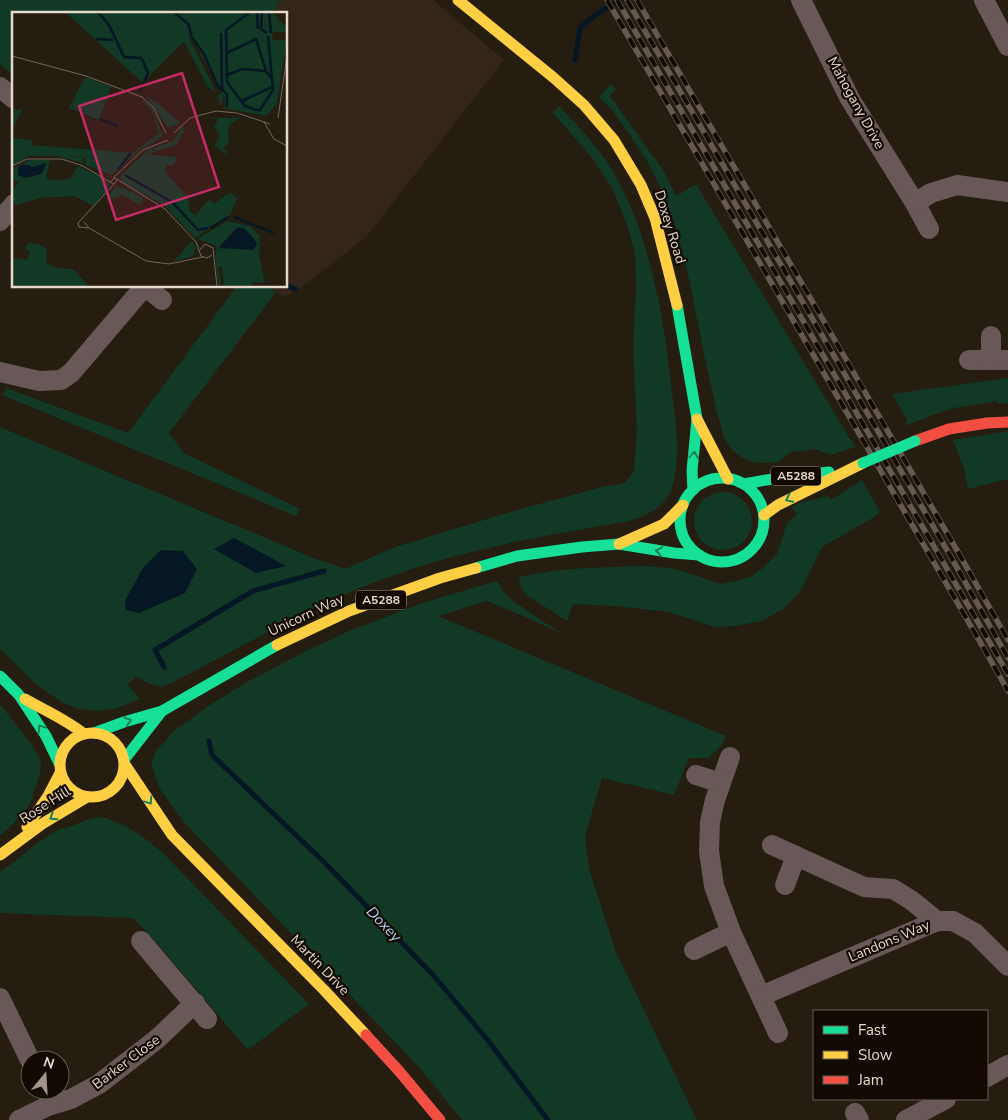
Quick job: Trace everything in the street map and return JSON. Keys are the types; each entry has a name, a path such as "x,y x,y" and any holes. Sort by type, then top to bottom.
{"main road":[{"name":"Doxey Road","path":"458,0 554,78 584,105 614,140 641,185 654,218 677,306 697,419 692,471 693,490"},
{"name":"Doxey Road","path":"697,419 728,478"},
{"name":"A5288","path":"764,515 778,505 848,470 915,441 950,429 1008,422"},
{"name":"A5288","path":"744,484 848,470"},
{"name":"A5288","path":"699,555 712,561 725,562 738,559 750,552 759,542 764,529 764,515 758,497 744,484 728,478"},
{"path":"693,490 703,483 728,478"},
{"name":"A5288","path":"683,505 693,490"},
{"path":"683,505 680,519 682,533 689,546 699,555"},
{"name":"Unicorn Way","path":"619,544 664,524 683,505"},
{"name":"Unicorn Way","path":"89,733 162,711 274,646 349,611 440,578 517,556 582,547 619,544 699,555"},
{"path":"0,676 19,696 46,736 66,785 75,793 87,797 105,795 121,802"},
{"path":"19,696 89,733 104,735 117,743 125,763"},
{"name":"Unicorn Way","path":"125,763 162,711"},
{"name":"A5288","path":"60,768 63,750 72,739 89,733"},
{"name":"A5288","path":"105,795 115,789 123,779 125,763"},
{"name":"Martin Drive","path":"125,763 172,835"},
{"name":"Rose Hill","path":"20,839 48,796 60,768"},
{"name":"Rose Hill","path":"0,855 62,811 87,797"},
{"name":"Martin Drive","path":"150,820 172,835 330,996 399,1071 440,1120"}],"street":[{"name":"Mahogany Drive","path":"801,0 850,99 915,203 929,229"},
{"path":"984,0 1008,46"},
{"path":"0,87 12,97"},
{"path":"915,203 931,193 957,186 1008,192"},
{"path":"0,221 12,206"},
{"path":"0,372 39,381 61,380 71,373 143,288"},
{"path":"147,288 162,300"},
{"path":"969,360 999,360 991,336"},
{"path":"730,757 715,800 710,822 709,851 714,886 731,932 778,1033"},
{"path":"696,775 721,783"},
{"path":"772,844 864,887 893,889 911,900 937,921"},
{"path":"785,885 796,856"},
{"name":"Landons Way","path":"760,996 937,921 953,921 975,933 1008,966"},
{"path":"694,950 731,932"},
{"path":"141,941 207,1019"},
{"path":"0,998 25,1050"},
{"name":"Barker Close","path":"70,1100 99,1084 157,1039 195,1003"},
{"path":"988,1076 1008,1065"},
{"name":"Barker Close","path":"19,1120 43,1100"},
{"path":"906,1120 944,1100"}],"shaded area":[{"path":"282,0 433,0 504,60 367,236 309,282 284,297 272,288 288,288 288,12 273,12"}],"green space":[{"path":"0,0 282,0 273,12 12,12 12,74 0,64"},
{"path":"611,84 616,89 610,96 663,170 676,196 696,184 856,447 830,455 815,449 791,452 779,462 764,463 752,462 743,458 733,451 724,438 676,228 665,197 647,161 612,110 599,97"},
{"path":"559,106 592,143 614,173 631,208 649,260 661,313 676,428 677,453 675,477 669,495 665,500 655,510 629,521 523,540 455,556 411,569 360,588 310,610 163,687 150,684 136,676 128,685 140,699 115,709 99,711 80,709 63,703 37,685 0,649 0,427 316,559 346,569 392,548 513,511 602,487 625,483 634,470 637,432 633,345 636,288 635,253 627,225 613,190 593,159 553,113"},
{"path":"236,288 271,288 276,292 169,433 184,453 300,509 296,516 2,395 6,388 128,433"},
{"path":"1008,378 1008,403 998,404 997,401 954,408 905,426 907,419 892,394"},
{"path":"1008,431 1008,479 968,489 964,469 953,440"},
{"path":"862,480 880,512 822,547 800,592 783,609 761,621 735,626 715,627 669,612 573,604 567,621 526,595 520,587 519,577 551,571 643,566 669,568 720,584 737,581 752,576 777,554 787,523 797,514 791,507 799,503 828,496 831,500"},
{"path":"717,492 729,492 744,500 752,515 752,527 744,542 729,550 717,550 702,542 694,527 694,515 702,500"},
{"path":"497,581 503,591 513,601 562,634 487,601 438,616 726,736 722,745 709,758 689,758 674,795 602,778 585,836 589,869 616,952 697,1120 462,1120 418,1066 183,821 160,789 151,764 156,751 174,731 210,705 247,682 349,631 425,602"},
{"path":"0,704 36,751 41,770 29,805 19,818 0,836"},
{"path":"103,817 136,832 165,855 309,1004 248,1050 156,942 133,918 0,913 0,872 43,839 58,830 90,819"}],"water":[{"path":"234,538 286,566 256,573 214,549"},
{"path":"161,550 183,551 197,569 185,593 139,613 126,610 125,601 143,568"}],"waterway":[{"name":"Doxey","path":"575,60 580,28 594,16 619,0"},
{"path":"288,286 295,289"},
{"name":"Doxey","path":"164,667 155,650 253,591 324,571"},
{"name":"Doxey","path":"209,741 212,755 324,862 433,975 486,1038 548,1120"}],"railway":[{"path":"607,0 1008,691"},
{"path":"617,0 1008,674"},
{"path":"627,0 1008,658"},
{"path":"637,0 1008,640"}],"traffic: fast":[{"path":"677,305 697,419 692,471 693,490"},
{"path":"863,463 915,441"},
{"path":"744,484 829,472"},
{"path":"722,478 738,481 752,490 761,504 764,520 761,536 752,550 738,559 722,562 706,559 692,550 683,536 680,520 683,504 692,490 706,481 722,478"},
{"path":"476,568 517,556 619,544 699,555"},
{"path":"94,733 162,711 277,645"},
{"path":"0,676 19,695 46,736 59,763"},
{"path":"124,760 162,711"}],"traffic: slow":[{"path":"458,0 554,78 584,105 614,140 641,185 655,218 677,305"},
{"path":"697,419 728,479"},
{"path":"764,515 778,505 863,463"},
{"path":"619,544 664,524 683,505"},
{"path":"277,645 349,611 440,578 476,568"},
{"path":"25,699 84,734"},
{"path":"86,733 98,733 115,742 122,753 124,765 122,777 115,788 98,797 86,797 74,792 65,783 60,771 60,759 65,747 74,738 86,733"},
{"path":"126,766 172,835 366,1035"},
{"path":"27,827 48,796 60,773"},
{"path":"0,855 42,824 87,797"}],"traffic: jam":[{"path":"915,441 949,429 1008,422"},
{"path":"366,1035 440,1120"}]}
